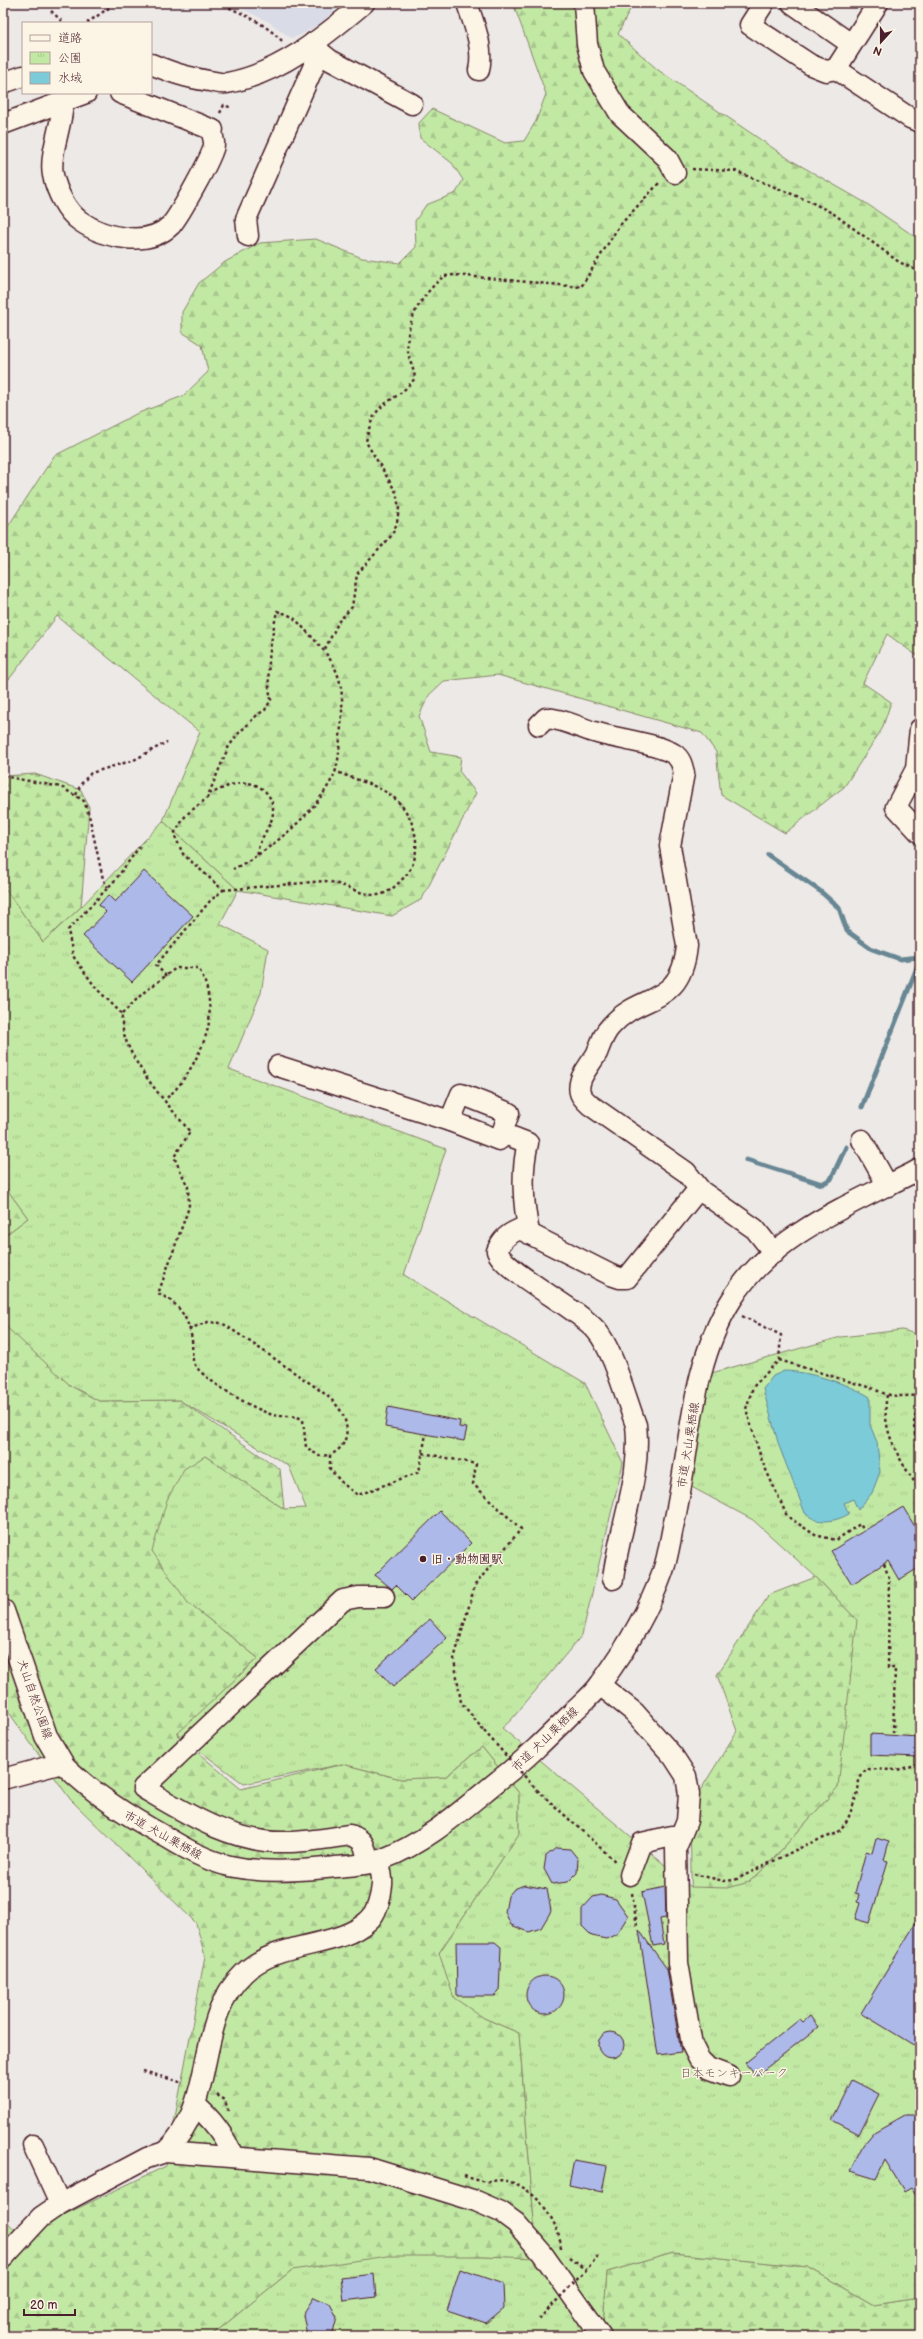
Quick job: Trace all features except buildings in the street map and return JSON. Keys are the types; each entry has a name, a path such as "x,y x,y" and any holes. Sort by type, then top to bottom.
{"main road":[{"name":"犬山自然公園線","path":"3,1611 46,1736 62,1763"}],"street":[{"path":"248,236 246,219 317,47 364,3"},
{"path":"467,3 482,58 479,70"},
{"path":"584,3 587,44 594,71 620,114 667,158 675,173"},
{"path":"764,3 750,25 811,65 826,71 836,68 878,3"},
{"path":"792,3 851,44"},
{"path":"152,64 180,77 226,83 260,72 294,54 317,47"},
{"path":"317,47 330,60 412,104"},
{"path":"836,68 910,118 920,122"},
{"path":"3,83 22,76"},
{"path":"3,124 84,94"},
{"path":"62,103 62,116 52,165 58,190 64,203 80,221 94,229 118,237 150,237 170,226 180,214 214,145 213,130 123,94"},
{"path":"539,725 546,718 556,718 594,732 661,749 674,754 682,762 684,773 670,846 687,946 686,961 675,983 667,990 620,1017 611,1025 580,1079 578,1088 580,1096 590,1105 686,1172 701,1191 780,1247"},
{"path":"920,729 916,770 896,807 920,833"},
{"path":"278,1066 450,1121 499,1140 509,1113 461,1094 450,1121"},
{"path":"502,1133 528,1143 524,1158 526,1218 529,1232"},
{"path":"862,1140 888,1186"},
{"name":"市道 犬山栗栖線","path":"62,1763 84,1785 119,1811 199,1856 228,1866 287,1872 374,1862 405,1849 437,1829 526,1759 600,1685 639,1623 664,1570 682,1490 700,1372 710,1343 738,1290 753,1272 780,1247 820,1221 920,1169"},
{"path":"613,1579 616,1552 631,1495 636,1450 636,1425 608,1348 597,1331 575,1311 500,1258 497,1251 502,1241 510,1233 520,1229 529,1232 611,1276 627,1278 693,1196 701,1191"},
{"path":"3,2258 41,2217 60,2204 147,2158 165,2152 177,2142 189,2123 195,2105 217,2013 231,1985 249,1967 277,1953 352,1932 369,1921 377,1906 383,1884 374,1862 360,1838 350,1835 285,1842 257,1840 232,1834 210,1825 144,1788 343,1600 358,1597 384,1597"},
{"path":"600,1685 634,1712 673,1756 686,1776 690,1794 687,1821 676,1848 678,1963 692,2045 699,2059 708,2068 729,2076"},
{"path":"3,1779 62,1763"},
{"path":"630,1875 642,1843 672,1836 680,1836"},
{"path":"195,2105 207,2116 230,2149 233,2157"},
{"path":"33,2145 60,2204"},
{"path":"165,2152 369,2168 476,2201 501,2212 516,2223 542,2253 602,2336"}],"path":[{"path":"88,22 116,3"},
{"path":"218,3 260,24 274,34 294,54"},
{"path":"51,11 63,22"},
{"path":"325,649 339,621 352,606 357,574 392,535 397,523 400,508 396,492 366,442 369,426 376,411 384,402 407,388 415,378 414,367 408,351 408,326 427,294 444,276 455,275 581,287 619,226 651,190 667,176 692,169 735,171 809,201 834,214 899,262 920,272"},
{"path":"223,890 183,854 174,834 186,816 207,798 228,748 249,723 265,710 271,700 267,681 271,635 277,611 292,615 325,649 340,680 343,714 335,771 317,800 293,828 258,855 233,869"},
{"path":"76,795 81,784 91,772 134,760 167,742"},
{"path":"166,976 156,965 210,901 223,890 325,881 337,882 366,893 379,895 392,889 403,879 413,866 417,842 415,829 405,812 398,802 384,791 335,771"},
{"path":"3,776 61,786 84,801 87,807 103,879 108,888"},
{"path":"209,794 231,785 248,782 263,788 270,795 273,810 272,819 257,849 258,855"},
{"path":"122,1014 96,988 73,956 68,930 108,888 138,851 140,846"},
{"path":"165,1099 179,1086 188,1071 209,1022 205,978 198,968 176,968 143,993 122,1014 121,1026 129,1049 165,1099 190,1132 174,1157 188,1187 189,1207 158,1294 169,1298 184,1314 192,1340 192,1356 196,1368 210,1381 274,1416 296,1416 303,1420 306,1447 319,1456 330,1455 337,1452 344,1445 348,1432 345,1417 333,1402 319,1390 222,1322 208,1322 189,1329"},
{"path":"735,1313 781,1335 779,1360 753,1387 746,1409 762,1461 787,1516 816,1535 836,1540 860,1524 864,1531"},
{"path":"779,1360 874,1389 886,1395 896,1397 920,1396"},
{"path":"886,1395 884,1410 891,1442 920,1490"},
{"path":"920,1410 915,1416 914,1423 920,1453"},
{"path":"330,1455 330,1469 343,1484 358,1495 418,1472 426,1434"},
{"path":"422,1452 476,1464 474,1484 521,1529 475,1585 454,1659 461,1702 484,1731 537,1790 630,1875 637,1926"},
{"path":"884,1564 889,1578 888,1668 895,1668 892,1735"},
{"path":"676,1871 724,1881 744,1877 810,1843 838,1833 848,1819 859,1780 866,1769 896,1770 920,1764"},
{"path":"143,2071 180,2082"},
{"path":"539,2319 586,2270"}],"shaded area":[{"path":"231,3 343,3 320,24 299,36 291,38 269,22"}],"green space":[{"path":"513,3 633,3 618,34 658,70 789,159 864,202 920,240 920,658 887,634 863,683 891,702 882,729 844,787 785,833 721,795 716,752 702,733 498,675 444,681 429,695 419,716 431,752 461,757 459,771 476,793 422,899 392,916 238,890 163,821 200,732 57,616 10,678 3,683 3,534 54,456 136,414 183,396 208,372 202,345 182,332 182,312 199,283 225,262 260,243 316,239 362,258 400,263 416,247 415,221 426,205 456,193 463,180 452,163 420,138 419,123 432,109 505,143 524,141 536,121 546,94"},
{"path":"35,774 81,790 89,807 81,907 43,942 3,886 3,776"},
{"name":"日本モンキーパーク","path":"163,821 238,890 220,924 268,949 261,993 229,1069 446,1149 404,1275 585,1383 623,1463 582,1635 511,1720 502,1728 691,1887 728,1888 749,1882 767,1866 838,1787 857,1620 816,1577 753,1520 686,1484 708,1374 841,1337 902,1330 920,1335 920,2297 872,2304 808,2267 673,2253 607,2272 602,2336 211,2336 292,2270 387,2256 481,2256 537,2258 519,2033 484,2018 454,1998 439,1953 519,1834 519,1793 482,1747 445,1777 401,1779 343,1764 244,1784 177,1734 258,1658 188,1603 152,1551 167,1500 184,1469 205,1456 284,1509 306,1508 289,1466 179,1400 99,1401 71,1386 3,1324 3,1237 28,1218 3,1184 3,886 43,942 81,907"},
{"path":"3,1184 28,1218 3,1237"},
{"path":"3,1321 71,1386 99,1401 179,1400 280,1469 284,1509 205,1456 188,1603 258,1658 177,1735 241,1789 343,1764 401,1779 445,1777 482,1747 519,1793 519,1834 439,1953 484,2018 519,2033 537,2259 481,2256 292,2270 211,2336 3,2336 3,2217 14,2229 26,2233 166,2166 205,1956 196,1923 70,1799 3,1704"},
{"path":"816,1577 863,1626 838,1787 767,1866 749,1882 728,1889 692,1933 690,1807 737,1731 717,1675 769,1595"},
{"path":"673,2253 808,2267 872,2304 920,2297 920,2336 602,2336 607,2272"}],"water":[{"path":"784,1371 804,1373 828,1379 851,1387 870,1397 870,1425 877,1442 880,1472 872,1493 858,1510 853,1499 844,1503 849,1514 844,1517 821,1521 810,1517 805,1513 779,1446 763,1389 773,1376"}],"waterway":[{"path":"768,855 820,891 839,908 847,931 872,949 900,959 920,957"},
{"path":"862,1107 920,960"},
{"path":"746,1160 822,1184 831,1179 846,1147"}],"place":[{"name":"旧・動物園駅","path":"423,1559"}]}
